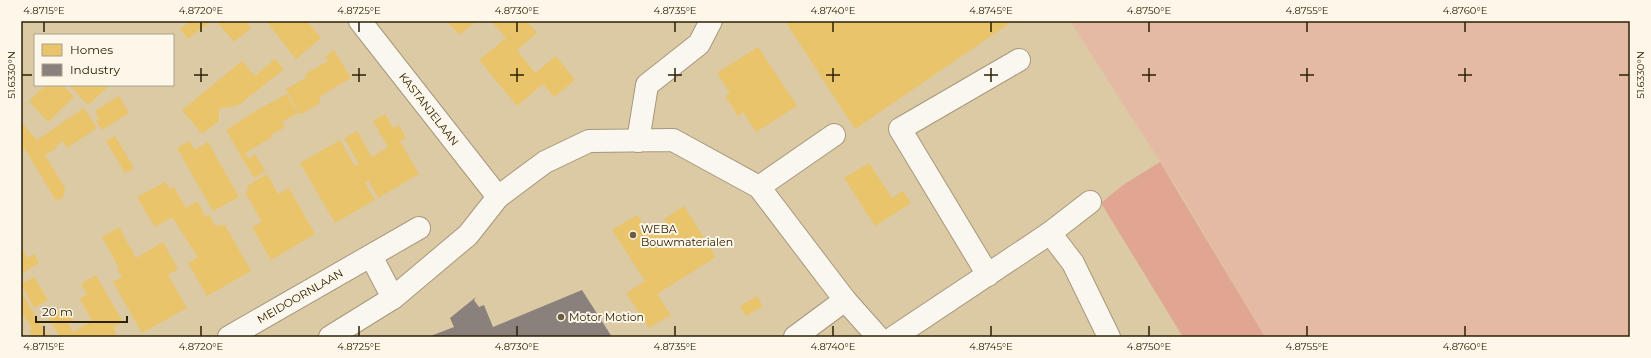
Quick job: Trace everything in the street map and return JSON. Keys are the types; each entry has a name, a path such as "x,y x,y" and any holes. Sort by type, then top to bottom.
{"street":[{"name":"KASTANJELAAN","path":"360,21 498,197"},
{"path":"638,141 647,85 698,44 711,21"},
{"path":"988,275 900,129 1019,60"},
{"path":"759,187 834,135"},
{"path":"330,337 393,298 468,235 498,197 545,162 589,142 673,140 759,187 845,300 878,337"},
{"path":"894,337 1050,233 1090,202"},
{"name":"MEIDOORNLAAN","path":"229,337 419,228"},
{"path":"1050,233 1073,263 1109,337"},
{"path":"371,256 393,298"},
{"path":"794,337 845,300"}],"shaded area":[{"path":"1070,21 1630,21 1630,337 1265,337 1182,196"},
{"path":"1160,162 1265,337 1183,337 1101,203 1123,185"}],"building: Homes":[{"path":"191,21 211,21 188,39 180,29"},
{"path":"220,21 245,21 251,28 234,42 218,23"},
{"path":"266,21 307,21 321,38 296,59"},
{"path":"447,21 477,21 459,35"},
{"path":"491,21 527,21 537,33 517,50 535,73 556,56 575,80 554,97 543,84 517,106 479,60 506,38"},
{"path":"785,21 1013,21 855,129"},
{"path":"758,47 797,106 756,132 743,112 738,116 725,96 730,93 717,73"},
{"path":"334,50 351,78 319,97 321,102 300,115 286,89 307,77 305,74 328,61 325,57"},
{"path":"275,59 284,69 239,105 219,109 219,121 202,134 182,110 242,61 255,76"},
{"path":"45,86 64,86 74,97 48,122 29,101"},
{"path":"70,86 109,86 88,105"},
{"path":"287,94 298,113 282,122 285,127 271,135 266,126 272,137 245,153 249,159 255,154 265,171 254,178 226,130 257,110"},
{"path":"119,96 129,113 102,130 96,121 99,118 95,111"},
{"path":"84,108 97,128 67,148 63,141 56,146 57,148 45,155 65,188 63,197 56,201 25,149 21,152 21,122 37,140"},
{"path":"385,114 393,128 399,125 406,138 400,141 419,174 378,198 369,181 365,183 375,200 335,223 300,163 340,140 355,166 359,164 344,138 357,131 372,157 388,147 373,121"},
{"path":"115,136 134,168 125,173 106,141"},
{"path":"189,141 195,150 208,142 239,197 213,211 177,148"},
{"path":"869,163 892,198 903,191 911,203 875,226 844,178"},
{"path":"267,174 278,194 289,188 315,234 271,260 252,227 262,222 245,192 249,189 247,186"},
{"path":"165,182 170,189 174,187 186,208 197,201 206,217 209,215 215,226 225,225 251,271 207,296 188,263 198,257 172,217 155,227 137,197"},
{"path":"684,206 716,257 657,294 671,316 669,318 668,316 649,328 626,293 645,281 612,230 637,215 649,233 666,222 664,219"},
{"path":"119,227 136,258 163,242 178,269 168,275 187,308 142,333 113,282 122,277 117,269 119,268 102,237"},
{"path":"21,246 27,258 34,254 39,263 21,274"},
{"path":"96,275 123,322 113,328 118,337 60,337 45,312 50,309 53,314 66,307 73,320 68,323 73,332 92,321 80,299 87,294 81,284"},
{"path":"34,277 48,300 34,308 21,284"},
{"path":"21,291 47,337 33,337 29,330 32,329 21,311"},
{"path":"757,296 763,306 746,316 740,306"}],"building: Industry":[{"path":"582,290 612,337 428,337 454,327 450,318 476,297 474,300 479,307 484,305 493,327"}],"place":[{"name":"WEBA Bouwmaterialen","path":"633,235"},
{"name":"Motor Motion","path":"561,317"}]}
